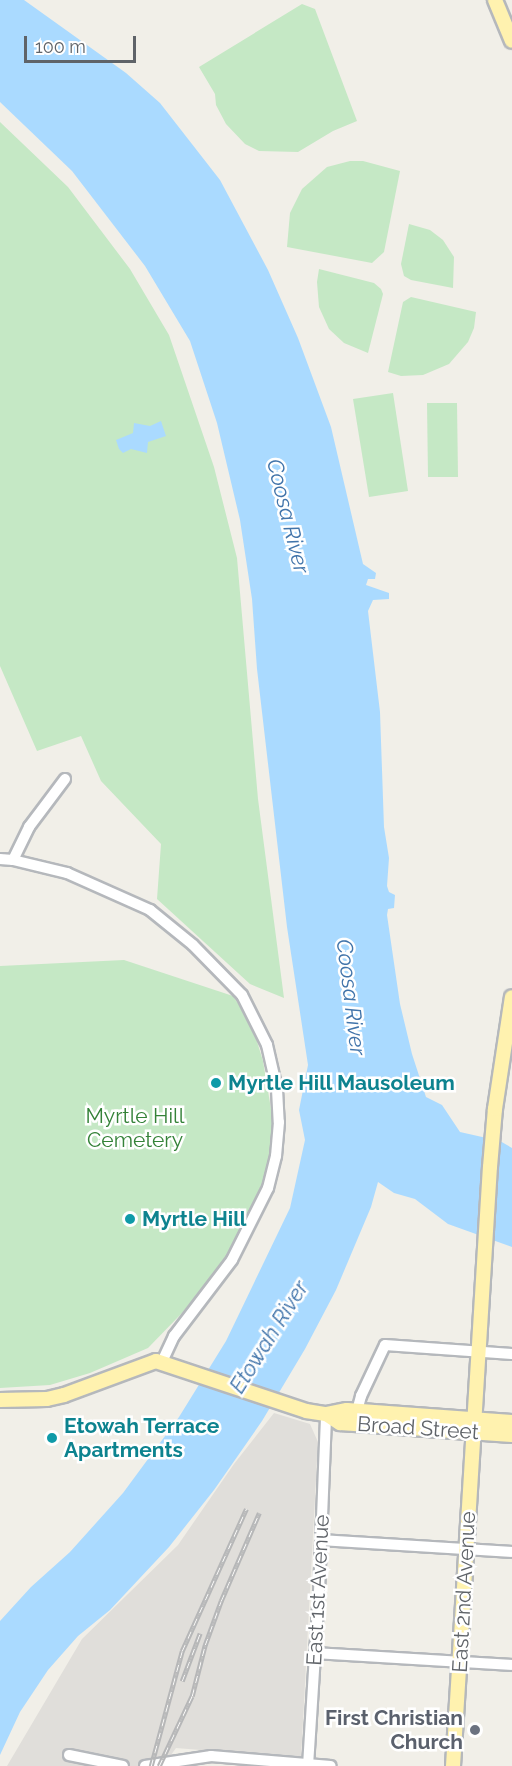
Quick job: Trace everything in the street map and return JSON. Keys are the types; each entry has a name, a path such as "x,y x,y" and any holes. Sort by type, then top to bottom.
{"main road":[{"path":"495,0 512,41"},
{"name":"East 2nd Avenue","path":"453,1766 495,1109 512,998"},
{"path":"0,1400 58,1397 146,1363 162,1362"},
{"name":"Broad Street","path":"162,1362 296,1408 326,1414 357,1411 474,1426 512,1435"},
{"name":"Broad Street","path":"326,1414 340,1423 474,1426 512,1422"}],"street":[{"path":"13,860 29,827 65,779"},
{"path":"0,859 67,873 135,901 166,922 224,975 242,995 267,1045 277,1089 279,1122 276,1156 268,1188 232,1260 174,1336 162,1362"},
{"path":"357,1411 361,1396 385,1345 512,1354"},
{"name":"East 1st Avenue","path":"308,1765 326,1414"},
{"path":"321,1540 512,1552"},
{"path":"315,1653 512,1665"},
{"path":"69,1755 123,1766"},
{"path":"145,1766 211,1755 331,1766"}],"shaded area":[{"path":"274,1413 310,1424 318,1442 301,1758 176,1748 163,1766 7,1766 82,1639 178,1545 234,1464"}],"green space":[{"path":"302,4 315,9 357,121 333,131 298,152 259,151 245,144 226,124 216,105 215,94 199,67"},
{"path":"0,122 68,187 130,269 169,335 214,467 237,558 258,799 284,998 250,984 157,899 161,844 101,781 81,736 37,751 0,666"},
{"path":"350,161 363,161 400,171 384,252 372,263 287,247 290,213 302,189 327,167"},
{"path":"409,224 430,230 443,240 454,257 453,288 411,280 404,276 401,264"},
{"path":"319,269 374,283 381,289 383,294 368,353 344,343 329,329 319,307 317,282"},
{"path":"411,297 476,312 474,328 468,342 449,364 423,375 401,376 388,372 403,302"},
{"path":"393,393 408,491 369,497 353,399"},
{"path":"427,403 457,403 458,477 428,477"},
{"name":"Myrtle Hill Cemetery","path":"124,960 233,996 251,1022 263,1061 272,1115 273,1141 267,1171 234,1250 182,1313 148,1348 90,1373 50,1385 0,1388 0,966"}],"water":[{"path":"0,0 24,0 126,73 160,103 220,180 268,270 298,338 331,427 363,564 376,573 375,579 368,579 366,585 389,593 389,599 373,600 368,611 380,712 384,827 389,858 387,886 389,892 395,895 394,908 388,909 387,915 400,1004 412,1054 426,1097 442,1105 460,1132 500,1141 512,1148 512,1247 448,1224 415,1199 394,1193 378,1182 371,1207 336,1290 305,1349 262,1421 214,1490 169,1547 110,1610 78,1636 48,1670 20,1712 0,1755 0,1621 31,1587 70,1552 123,1493 179,1417 226,1341 290,1208 305,1140 299,1110 308,1065 287,927 257,669 252,599 240,520 217,423 190,341 145,266 72,171 0,102"},
{"path":"161,421 166,436 148,442 147,453 131,449 123,453 119,449 116,440 133,433 134,423 150,426"}],"railway":[{"path":"151,1766 182,1651 246,1509"},
{"path":"159,1766 192,1696 205,1645 221,1601 259,1513"},
{"path":"182,1681 200,1633"}],"place":[{"name":"Myrtle Hill Mausoleum","path":"216,1083"},
{"name":"Myrtle Hill","path":"130,1219"},
{"name":"Etowah Terrace Apartments","path":"52,1438"},
{"name":"First Christian Church","path":"475,1730"}],"water label":[{"name":"Coosa River","path":"288,516"},
{"name":"Coosa River","path":"351,997"},
{"name":"Etowah River","path":"269,1337"}]}
